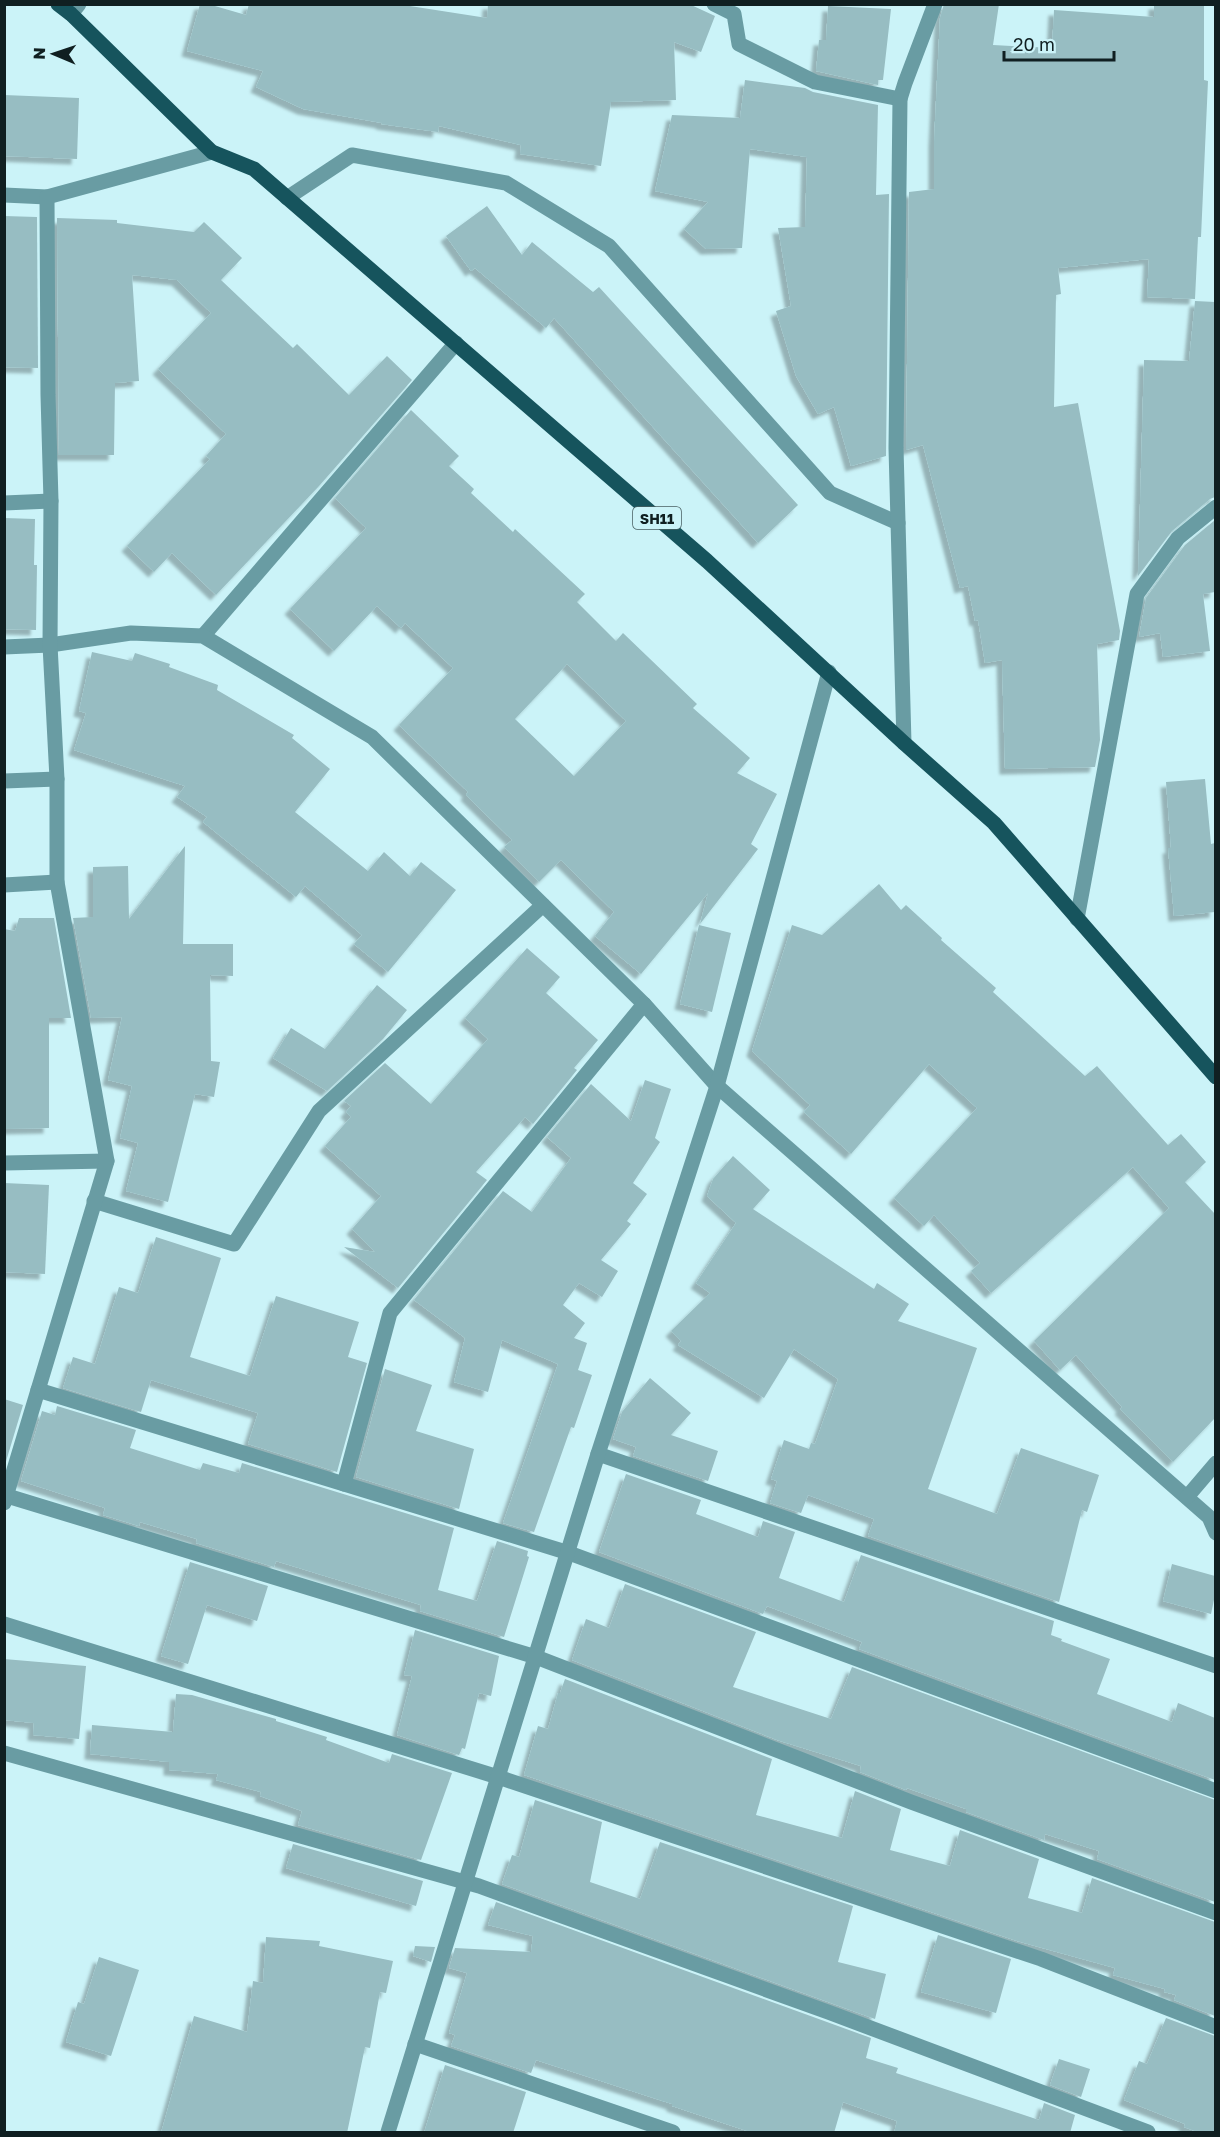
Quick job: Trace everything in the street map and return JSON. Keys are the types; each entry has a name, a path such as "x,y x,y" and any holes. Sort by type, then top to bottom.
{"main road":[{"name":"SH11","path":"58,4 75,9 212,152 254,169 288,198 707,561 903,743 994,823 1215,1075"}],"street":[{"path":"714,4 734,14 739,44 815,82 900,99"},
{"path":"903,743 896,448 900,99 935,4"},
{"path":"4,195 47,197 212,152"},
{"path":"288,198 352,155 506,183 609,246 830,493 898,523"},
{"path":"47,197 51,501 50,645 57,779 57,882 107,1161 5,1498 536,1656 911,1802 1215,1913"},
{"path":"203,636 456,343"},
{"path":"4,503 51,501"},
{"path":"1077,919 1137,594 1178,538 1215,507"},
{"path":"4,647 50,645 131,633 203,636 372,737 644,1004 717,1086 1187,1497 1209,1517 1215,1533"},
{"path":"388,2133 598,1454 717,1086 829,672"},
{"path":"4,781 57,779"},
{"path":"4,885 57,882"},
{"path":"94,1201 234,1244 320,1111 543,905"},
{"path":"344,1484 390,1313 644,1004"},
{"path":"4,1163 107,1161"},
{"path":"38,1390 569,1552 1215,1791"},
{"path":"598,1454 1215,1666"},
{"path":"1187,1497 1215,1463"},
{"path":"4,1624 498,1777 1041,1959 1215,2027"},
{"path":"4,1753 465,1883 828,2012 1148,2133"},
{"path":"415,2044 673,2133"}],"building":[{"path":"200,4 208,4 246,15 249,4 397,4 487,18 488,4 689,4 715,16 701,52 674,42 676,100 611,102 601,166 520,154 521,145 439,126 438,132 303,109 256,87 263,71 187,51"},
{"path":"944,4 999,4 993,45 1052,48 1054,10 1154,17 1154,4 1204,4 1204,80 1208,81 1201,237 1198,237 1195,299 1147,297 1149,259 1058,268 1061,294 1056,295 1054,407 1078,403 1120,631 1119,640 1097,644 1100,740 1095,767 1005,769 1002,660 985,663 978,620 975,621 968,586 960,588 923,445 906,450 909,192 934,189 940,18"},
{"path":"828,6 891,9 883,80 878,80 878,85 816,71 819,40 826,40"},
{"path":"745,80 805,88 813,92 878,105 876,195 889,194 886,456 851,466 834,407 818,414 796,376 776,311 791,306 778,228 805,227 807,157 750,149 742,248 706,249 684,229 708,202 655,191 672,115 740,118"},
{"path":"4,95 79,98 77,159 4,156"},
{"path":"487,206 522,255 532,242 593,292 599,287 798,505 758,543 554,318 546,328 475,268 471,271 446,236"},
{"path":"4,216 37,217 38,368 4,367"},
{"path":"57,218 117,220 117,223 194,232 204,222 242,258 221,280 293,348 297,344 349,395 387,356 412,380 319,486 216,595 172,553 154,572 127,546 210,459 206,456 226,434 158,369 211,313 177,280 132,275 139,381 115,383 114,455 59,455"},
{"path":"1195,301 1215,302 1215,497 1172,531 1138,576 1144,360 1189,361"},
{"path":"411,410 459,456 449,466 474,489 471,493 513,532 515,529 585,594 577,602 616,641 623,633 697,704 693,708 750,758 737,773 777,794 751,844 758,849 700,924 708,893 641,974 595,936 614,912 561,860 539,882 504,847 512,840 466,795 468,792 399,725 453,668 405,623 401,628 377,606 334,651 290,609 366,528 335,498","holes":["567,664 626,721 574,776 515,719"]},
{"path":"4,518 35,519 36,630 4,629"},
{"path":"1215,520 1215,592 1203,594 1210,651 1163,657 1160,633 1139,637 1146,598 1185,545"},
{"path":"92,652 132,661 135,653 170,664 169,667 218,685 217,690 294,735 292,738 330,769 295,812 368,871 384,852 410,876 421,862 456,890 388,972 354,944 362,935 305,886 296,897 203,822 207,817 177,797 185,786 74,750 86,713 79,711"},
{"path":"1205,779 1211,844 1215,843 1215,912 1174,916 1168,848 1171,848 1166,782"},
{"path":"185,846 183,944 233,944 233,976 210,975 211,1061 220,1062 214,1097 195,1094 168,1202 126,1191 138,1143 120,1138 132,1086 108,1080 122,1017 91,1018 73,918 93,917 93,867 128,866 129,919"},
{"path":"879,884 901,910 906,905 942,938 941,940 996,988 993,992 1085,1076 1097,1066 1168,1145 1181,1134 1206,1162 1185,1182 1215,1214 1215,1418 1173,1462 1120,1409 1122,1407 1076,1355 1060,1370 1034,1341 1169,1208 1133,1167 991,1293 971,1271 980,1263 934,1215 924,1226 894,1198 977,1108 929,1064 851,1154 804,1112 810,1105 752,1051 792,925 822,935"},
{"path":"19,918 54,918 71,1018 49,1018 49,1128 4,1129 4,929 15,931"},
{"path":"699,925 731,933 712,1012 680,1004"},
{"path":"527,948 560,977 546,993 598,1040 574,1068 577,1070 533,1124 525,1117 476,1172 487,1180 398,1288 344,1247 375,1252 352,1229 381,1196 325,1146 351,1117 346,1112 351,1106 344,1101 385,1063 431,1104 488,1039 465,1018"},
{"path":"377,985 407,1010 383,1039 327,1091 273,1058 291,1028 325,1049"},
{"path":"645,1080 671,1089 655,1138 660,1142 633,1183 647,1194 627,1221 631,1224 601,1260 618,1271 602,1297 579,1283 563,1305 585,1323 574,1338 587,1343 578,1370 592,1375 534,1532 503,1523 558,1364 502,1340 488,1392 454,1382 465,1338 414,1300 503,1191 532,1212 571,1158 547,1137 591,1084 631,1121"},
{"path":"733,1156 770,1190 753,1209 874,1289 877,1283 909,1304 898,1321 977,1348 928,1489 997,1514 1021,1448 1099,1475 1087,1512 1082,1510 1059,1602 868,1536 874,1519 808,1495 801,1513 770,1503 777,1481 771,1479 784,1440 809,1449 811,1443 815,1444 838,1379 794,1349 764,1398 678,1345 681,1341 671,1331 710,1293 696,1283 736,1223 707,1196 713,1179"},
{"path":"4,1183 49,1185 45,1274 4,1272"},
{"path":"156,1237 221,1258 190,1357 250,1376 276,1296 359,1322 348,1357 367,1363 337,1472 248,1444 258,1413 151,1380 141,1412 63,1388 73,1357 95,1364 119,1287 138,1293"},
{"path":"385,1369 432,1385 416,1431 474,1449 459,1509 356,1477"},
{"path":"650,1378 691,1413 671,1435 718,1451 708,1481 633,1456 636,1447 613,1439 622,1412"},
{"path":"4,1399 23,1405 4,1468"},
{"path":"57,1406 136,1430 130,1448 200,1470 203,1463 239,1473 242,1463 454,1528 438,1590 477,1601 497,1541 528,1551 527,1556 529,1557 504,1637 420,1611 421,1605 276,1561 274,1567 196,1543 197,1539 140,1522 139,1526 103,1515 105,1508 21,1481 42,1411 55,1415"},
{"path":"626,1474 701,1500 696,1514 758,1537 763,1521 795,1532 779,1578 844,1602 861,1555 1054,1621 1051,1635 1110,1659 1097,1694 1172,1722 1178,1703 1215,1718 1215,1780 859,1649 862,1642 767,1606 763,1614 599,1552"},
{"path":"190,1562 268,1586 257,1621 207,1605 188,1664 161,1656"},
{"path":"1172,1564 1215,1576 1215,1595 1211,1614 1163,1601"},
{"path":"625,1584 756,1632 733,1687 831,1719 852,1667 1215,1800 1215,1902 1097,1859 1099,1851 1045,1834 1044,1840 966,1812 966,1809 907,1788 906,1790 860,1772 861,1766 777,1740 572,1660 586,1619 609,1628"},
{"path":"415,1630 499,1656 491,1696 479,1693 465,1749 462,1748 459,1755 397,1735 412,1676 404,1675"},
{"path":"4,1659 86,1666 79,1739 33,1735 34,1723 4,1720"},
{"path":"565,1679 772,1759 756,1815 842,1838 855,1791 901,1809 890,1850 950,1866 960,1830 1039,1859 1028,1898 1082,1913 1092,1878 1215,1922 1215,2016 1174,2000 1176,1995 1164,1992 1165,1989 1113,1975 1115,1968 1017,1941 524,1775 538,1726 548,1729 558,1693"},
{"path":"176,1694 192,1695 276,1719 276,1721 327,1737 326,1740 389,1763 392,1754 452,1773 421,1860 298,1825 302,1811 260,1796 261,1792 216,1780 218,1774 169,1770 169,1762 90,1754 92,1725 173,1732"},
{"path":"535,1800 602,1822 590,1882 640,1899 660,1842 853,1906 838,1962 886,1974 875,2019 502,1884 512,1855 519,1857"},
{"path":"293,1844 423,1881 416,1906 286,1868"},
{"path":"496,1902 871,2038 866,2058 898,2068 896,2073 1039,2120 1044,2103 1075,2115 1070,2133 894,2133 897,2121 843,2102 834,2133 753,2133 536,2060 531,2073 451,2046 455,2035 449,2033 467,1973 449,1968 455,1948 531,1952 533,1936 488,1925"},
{"path":"938,1935 1011,1959 996,2013 921,1992"},
{"path":"266,1937 320,1941 319,1946 393,1961 386,1993 380,1992 370,2048 365,2047 347,2133 161,2133 194,2016 247,2032 253,1981 263,1983"},
{"path":"415,1946 435,1947 431,1962 413,1956"},
{"path":"99,1957 139,1970 111,2056 66,2042 78,2002 84,2004"},
{"path":"1166,2018 1215,2036 1215,2133 1200,2133 1184,2127 1185,2124 1124,2100 1139,2061 1147,2064"},
{"path":"1059,2059 1090,2069 1081,2097 1050,2085"},
{"path":"445,2065 526,2092 513,2133 424,2133"}]}
